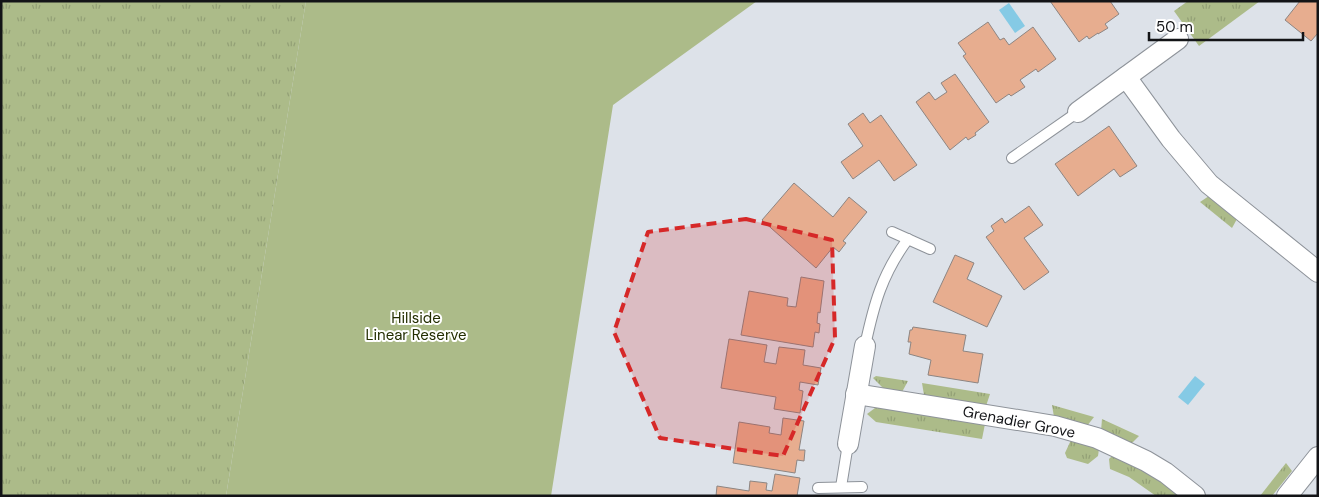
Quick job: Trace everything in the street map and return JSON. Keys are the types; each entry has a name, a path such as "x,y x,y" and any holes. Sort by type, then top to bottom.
{"street":[{"path":"1078,112 1178,39"},
{"path":"1126,77 1171,139 1209,184 1318,272"},
{"path":"848,444 864,346"},
{"name":"Grenadier Grove","path":"856,394 1055,426 1080,433 1146,461 1195,496"},
{"path":"1287,496 1318,457"}],"lane":[{"path":"1012,158 1078,112"},
{"path":"892,232 930,249"},
{"path":"864,346 877,294 885,275 908,238"},
{"path":"841,487 848,444"},
{"path":"818,488 862,487"}],"highlighted area":[{"path":"746,219 832,240 835,338 783,456 660,438 614,332 648,232"}],"green space":[{"path":"1,1 306,1 226,496 1,496"},
{"name":"Hillside Linear Reserve","path":"306,1 757,1 613,105 551,496 226,496"},
{"path":"1188,1 1260,1 1199,46 1174,11"},
{"path":"1209,196 1237,219 1232,228 1200,202"},
{"path":"876,376 908,381 902,392 883,388 873,378"},
{"path":"922,383 990,394 986,406 924,395"},
{"path":"1052,405 1094,417 1087,426 1054,417"},
{"path":"875,408 985,424 982,439 876,422 867,414"},
{"path":"1102,419 1139,436 1131,444 1101,431"},
{"path":"1071,440 1099,449 1098,456 1088,464 1067,458 1065,453"},
{"path":"1113,455 1155,477 1178,493 1177,496 1156,496 1129,477 1110,469 1109,459"},
{"path":"1286,463 1292,471 1272,496 1260,496"}],"water":[{"path":"1009,3 1025,26 1015,33 999,10"},
{"path":"1195,376 1205,384 1188,405 1178,397"}],"building":[{"path":"1050,1 1110,1 1119,14 1105,24 1108,28 1089,39 1087,36 1079,42"},
{"path":"1300,1 1318,1 1318,33 1311,41 1285,20"},
{"path":"988,22 1000,40 1004,38 1009,45 1033,27 1056,59 1038,72 1036,69 1020,80 1025,87 1011,96 1009,94 996,103 963,56 966,54 958,43"},
{"path":"955,74 989,122 975,133 976,135 968,140 966,137 950,150 916,102 929,92 935,100 947,92 941,83"},
{"path":"863,113 870,123 881,115 917,165 894,181 879,160 853,179 841,162 863,146 848,124"},
{"path":"1109,126 1137,166 1120,177 1114,169 1078,196 1055,164"},
{"path":"794,183 833,217 849,197 867,212 843,241 846,243 839,252 833,247 816,268 762,220"},
{"path":"1029,206 1043,225 1024,238 1049,272 1024,290 986,237 994,231 991,226 1002,218 1005,223"},
{"path":"955,255 974,263 967,279 1002,296 987,327 933,302"},
{"path":"801,277 824,281 820,313 818,312 817,323 820,324 819,333 815,332 813,347 741,335 749,291 788,298 787,306 796,307"},
{"path":"913,327 966,335 963,351 983,354 978,383 928,375 931,360 909,354 911,342 908,342 910,330"},
{"path":"729,339 767,345 764,362 776,364 779,347 805,350 803,365 821,368 818,385 800,382 799,390 803,391 800,413 774,409 776,397 721,388"},
{"path":"783,418 804,421 799,450 805,450 804,461 797,460 795,473 733,463 739,422 770,427 769,433 781,435"},
{"path":"775,474 800,478 797,496 716,496 717,486 749,491 750,481 767,483 766,490 772,491"}]}
